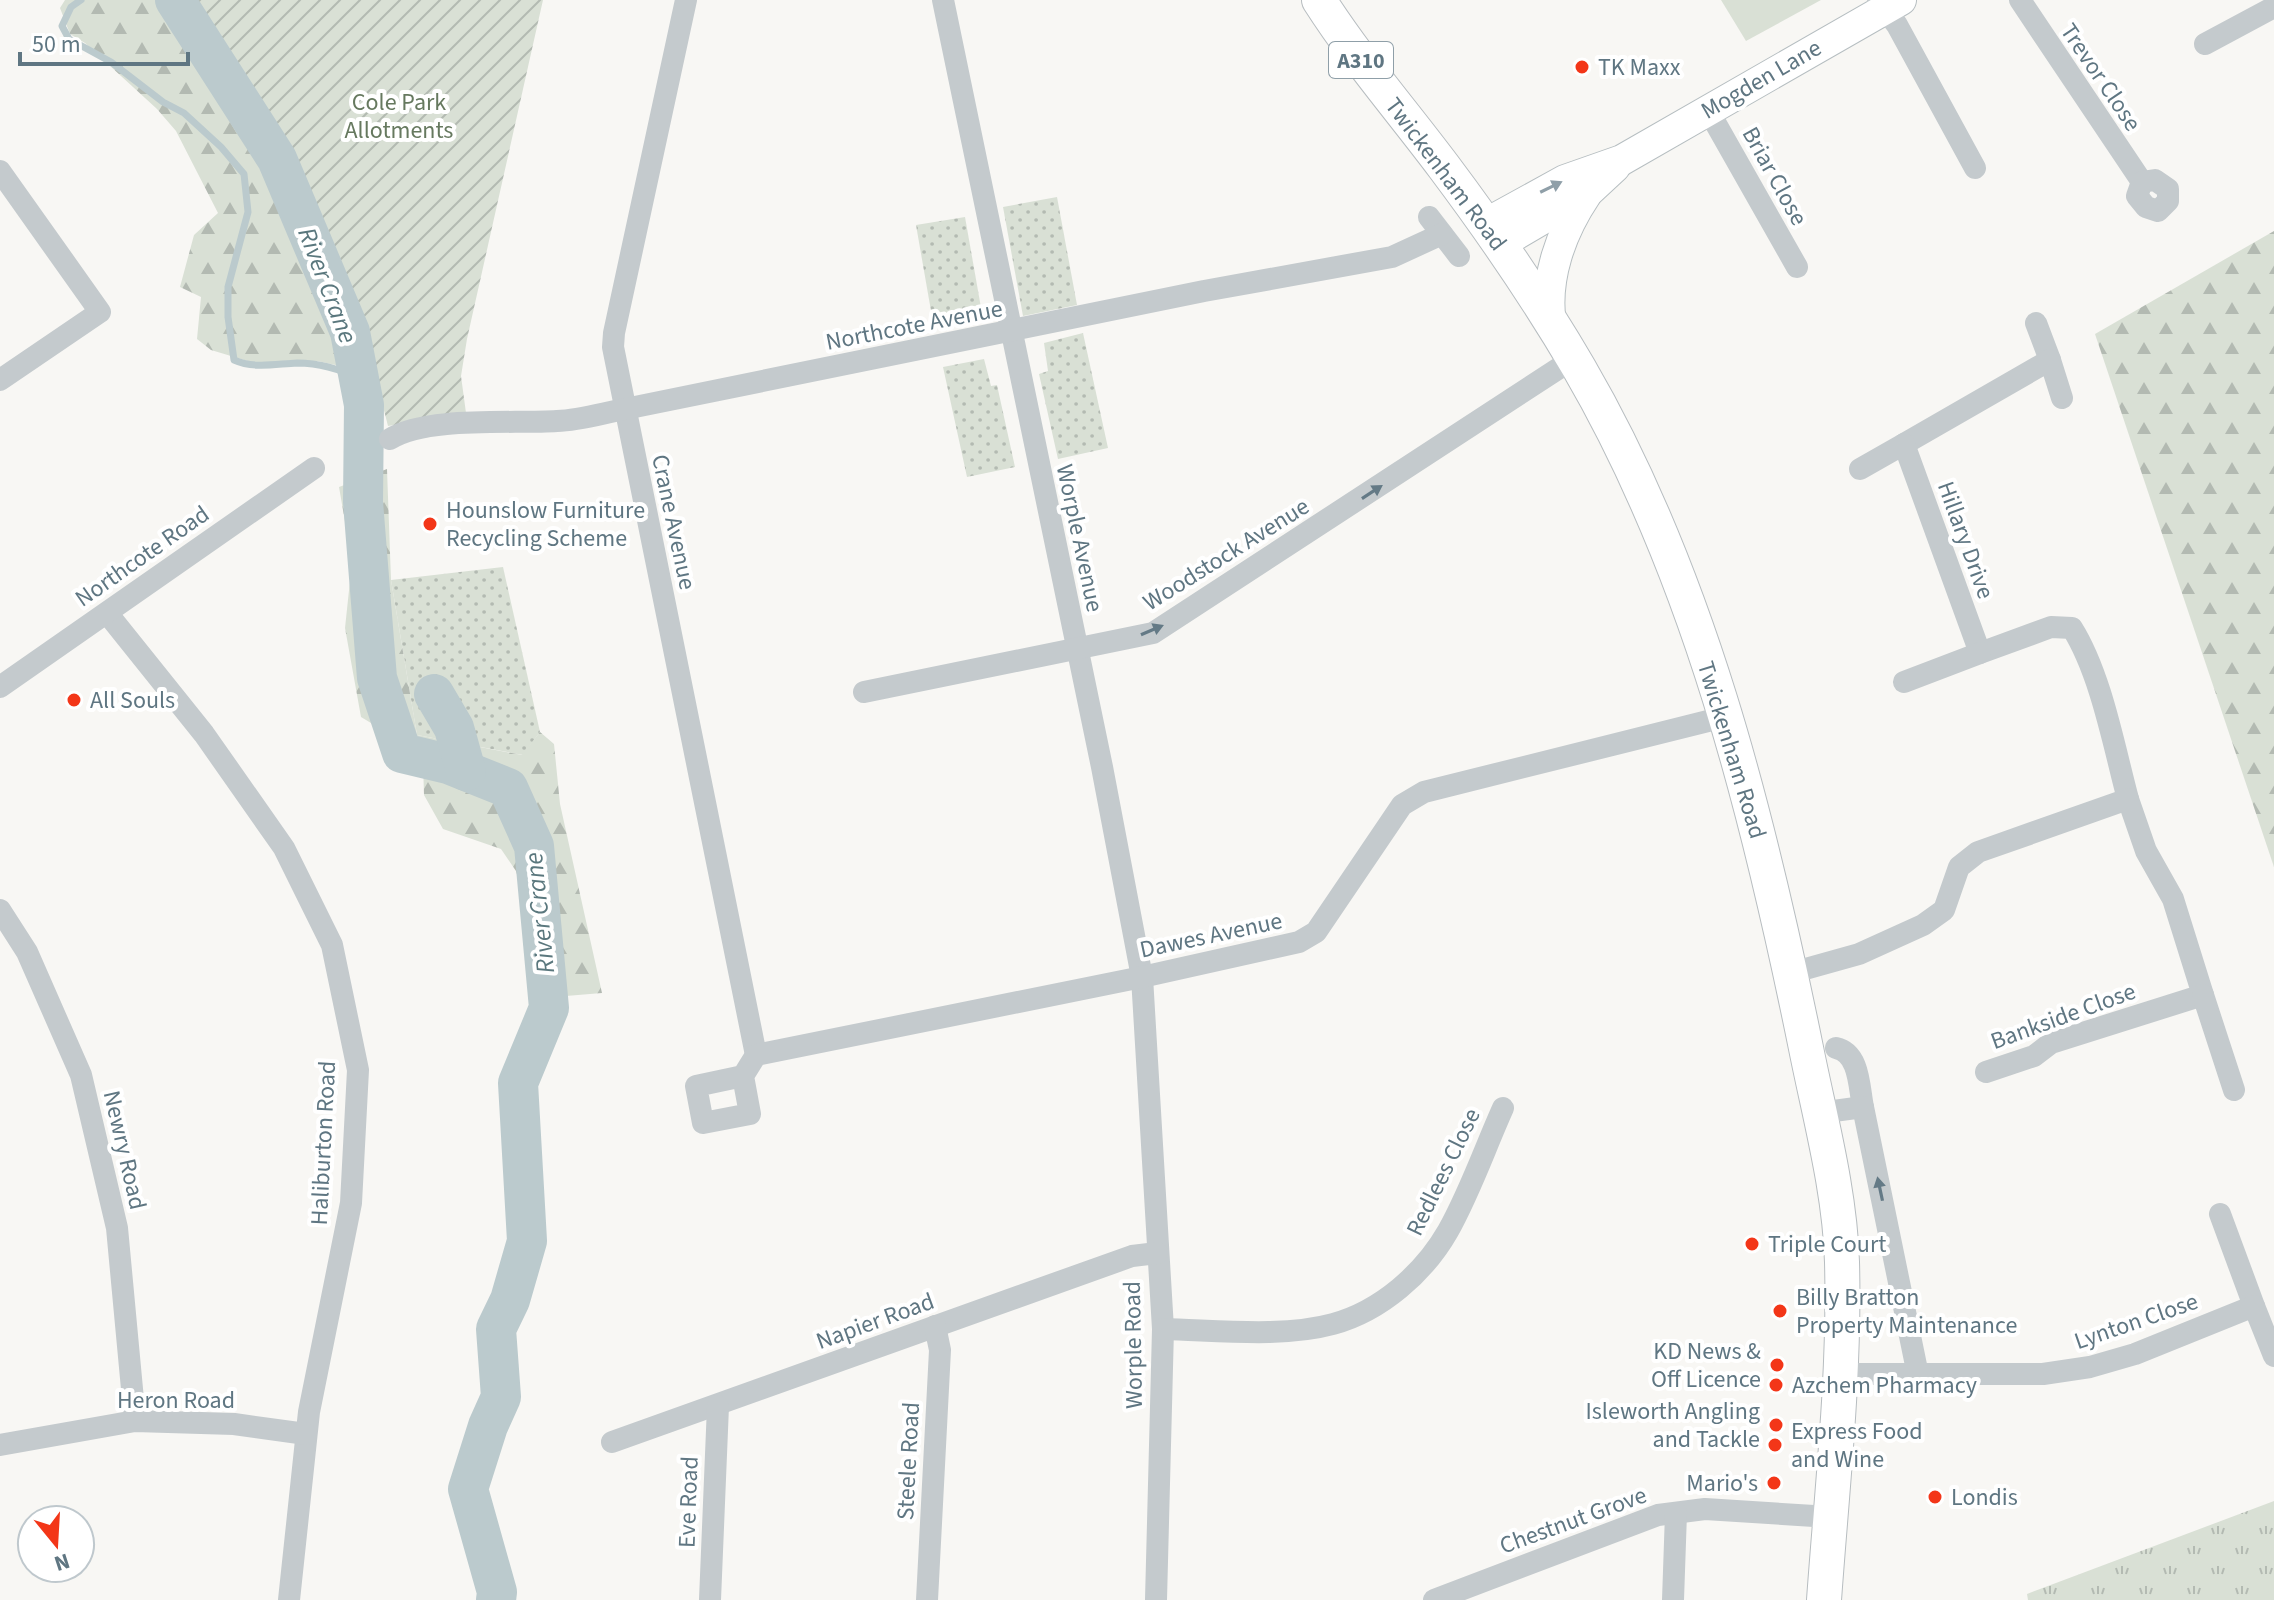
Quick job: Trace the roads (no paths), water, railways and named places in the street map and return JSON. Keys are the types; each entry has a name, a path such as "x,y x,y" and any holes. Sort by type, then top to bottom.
{"main road":[{"name":"Twickenham Road","path":"1319,0 1492,234 1573,359 1631,471 1666,552 1724,717 1753,813 1791,973 1819,1113 1841,1249 1840,1374 1824,1600"}],"street":[{"name":"Crane Avenue","path":"686,0 613,347 756,1055"},
{"name":"Worple Avenue","path":"943,0 1142,977 1150,1089"},
{"name":"Trevor Close","path":"2020,0 2142,182"},
{"name":"Mogden Lane","path":"1492,234 1565,180 1622,160 1888,3"},
{"path":"1888,3 1975,168"},
{"path":"2205,44 2274,7"},
{"name":"Briar Close","path":"1708,110 1797,267"},
{"name":"Mogden Lane","path":"1551,324 1549,282 1577,209 1587,193 1622,160"},
{"path":"0,171 100,312 0,380"},
{"name":"Mogden Lane","path":"1492,234 1587,193"},
{"name":"Northcote Avenue","path":"390,439 404,430 464,424 561,421 1204,291 1392,257 1436,226 1459,256"},
{"path":"2036,323 2062,398"},
{"name":"Woodstock Avenue","path":"864,692 1153,633 1573,359"},
{"path":"1860,469 2050,360"},
{"name":"Hillary Drive","path":"1904,444 1980,653"},
{"name":"Northcote Road","path":"0,687 314,468"},
{"name":"Haliburton Road","path":"107,613 204,734 284,848 332,945 358,1070 352,1189 306,1434 289,1600"},
{"path":"1904,682 2051,627 2072,628 2083,645 2146,851 2173,899 2234,1090"},
{"name":"Dawes Avenue","path":"756,1055 1299,942 1316,932 1402,805 1424,792 1724,717"},
{"path":"1791,973 1859,954 1923,925 1944,910 1959,867 1978,852 2128,799"},
{"name":"Newry Road","path":"0,910 27,952 81,1075 117,1228 135,1421"},
{"name":"Bankside Close","path":"1986,1072 2034,1056 2051,1043 2203,995"},
{"path":"1836,1048 1849,1054 1855,1065 1918,1375"},
{"path":"743,1076 756,1055"},
{"name":"Worple Road","path":"1150,1089 1163,1329 1156,1600"},
{"path":"1819,1113 1863,1107"},
{"name":"Redlees Close","path":"1163,1329 1297,1329 1333,1324 1366,1311 1420,1270 1448,1231 1503,1108"},
{"path":"2220,1214 2274,1356"},
{"name":"Napier Road","path":"612,1442 1132,1256 1157,1253"},
{"name":"Lynton Close","path":"1840,1374 2043,1374 2090,1367 2135,1354 2254,1306"},
{"name":"Steele Road","path":"927,1600 940,1350 935,1326"},
{"name":"Eve Road","path":"710,1600 718,1406"},
{"name":"Heron Road","path":"0,1445 135,1421 234,1424 306,1434"},
{"name":"Chestnut Grove","path":"1434,1600 1658,1515 1705,1509 1830,1517"},
{"path":"1673,1600 1676,1513"}],"waterway":[{"path":"81,0 71,7 62,26 69,39 111,62 163,102 184,113 221,147 244,174 248,212 228,287 228,317 234,360 257,365 313,364 359,379"},
{"name":"River Crane","path":"175,0 277,159 350,332 364,405 363,502 377,678 402,753 448,764 508,788 534,846 549,1008 518,1083 527,1241 510,1300 496,1329 501,1397 488,1426 468,1489 497,1592 496,1600"},
{"path":"434,694 454,728 466,771"}],"place":[{"name":"TK Maxx","path":"1582,67"},
{"name":"Hounslow Furniture Recycling Scheme","path":"430,524"},
{"name":"All Souls","path":"74,700"},
{"name":"Triple Court","path":"1752,1244"},
{"name":"Billy Bratton Property Maintenance","path":"1780,1311"},
{"name":"KD News & Off Licence","path":"1777,1365"},
{"name":"Azchem Pharmacy","path":"1776,1385"},
{"name":"Isleworth Angling and Tackle","path":"1776,1425"},
{"name":"Express Food and Wine","path":"1775,1445"},
{"name":"Mario's","path":"1774,1483"},
{"name":"Londis","path":"1935,1497"}],"park label":[{"name":"Cole Park Allotments","path":"399,116"}]}
